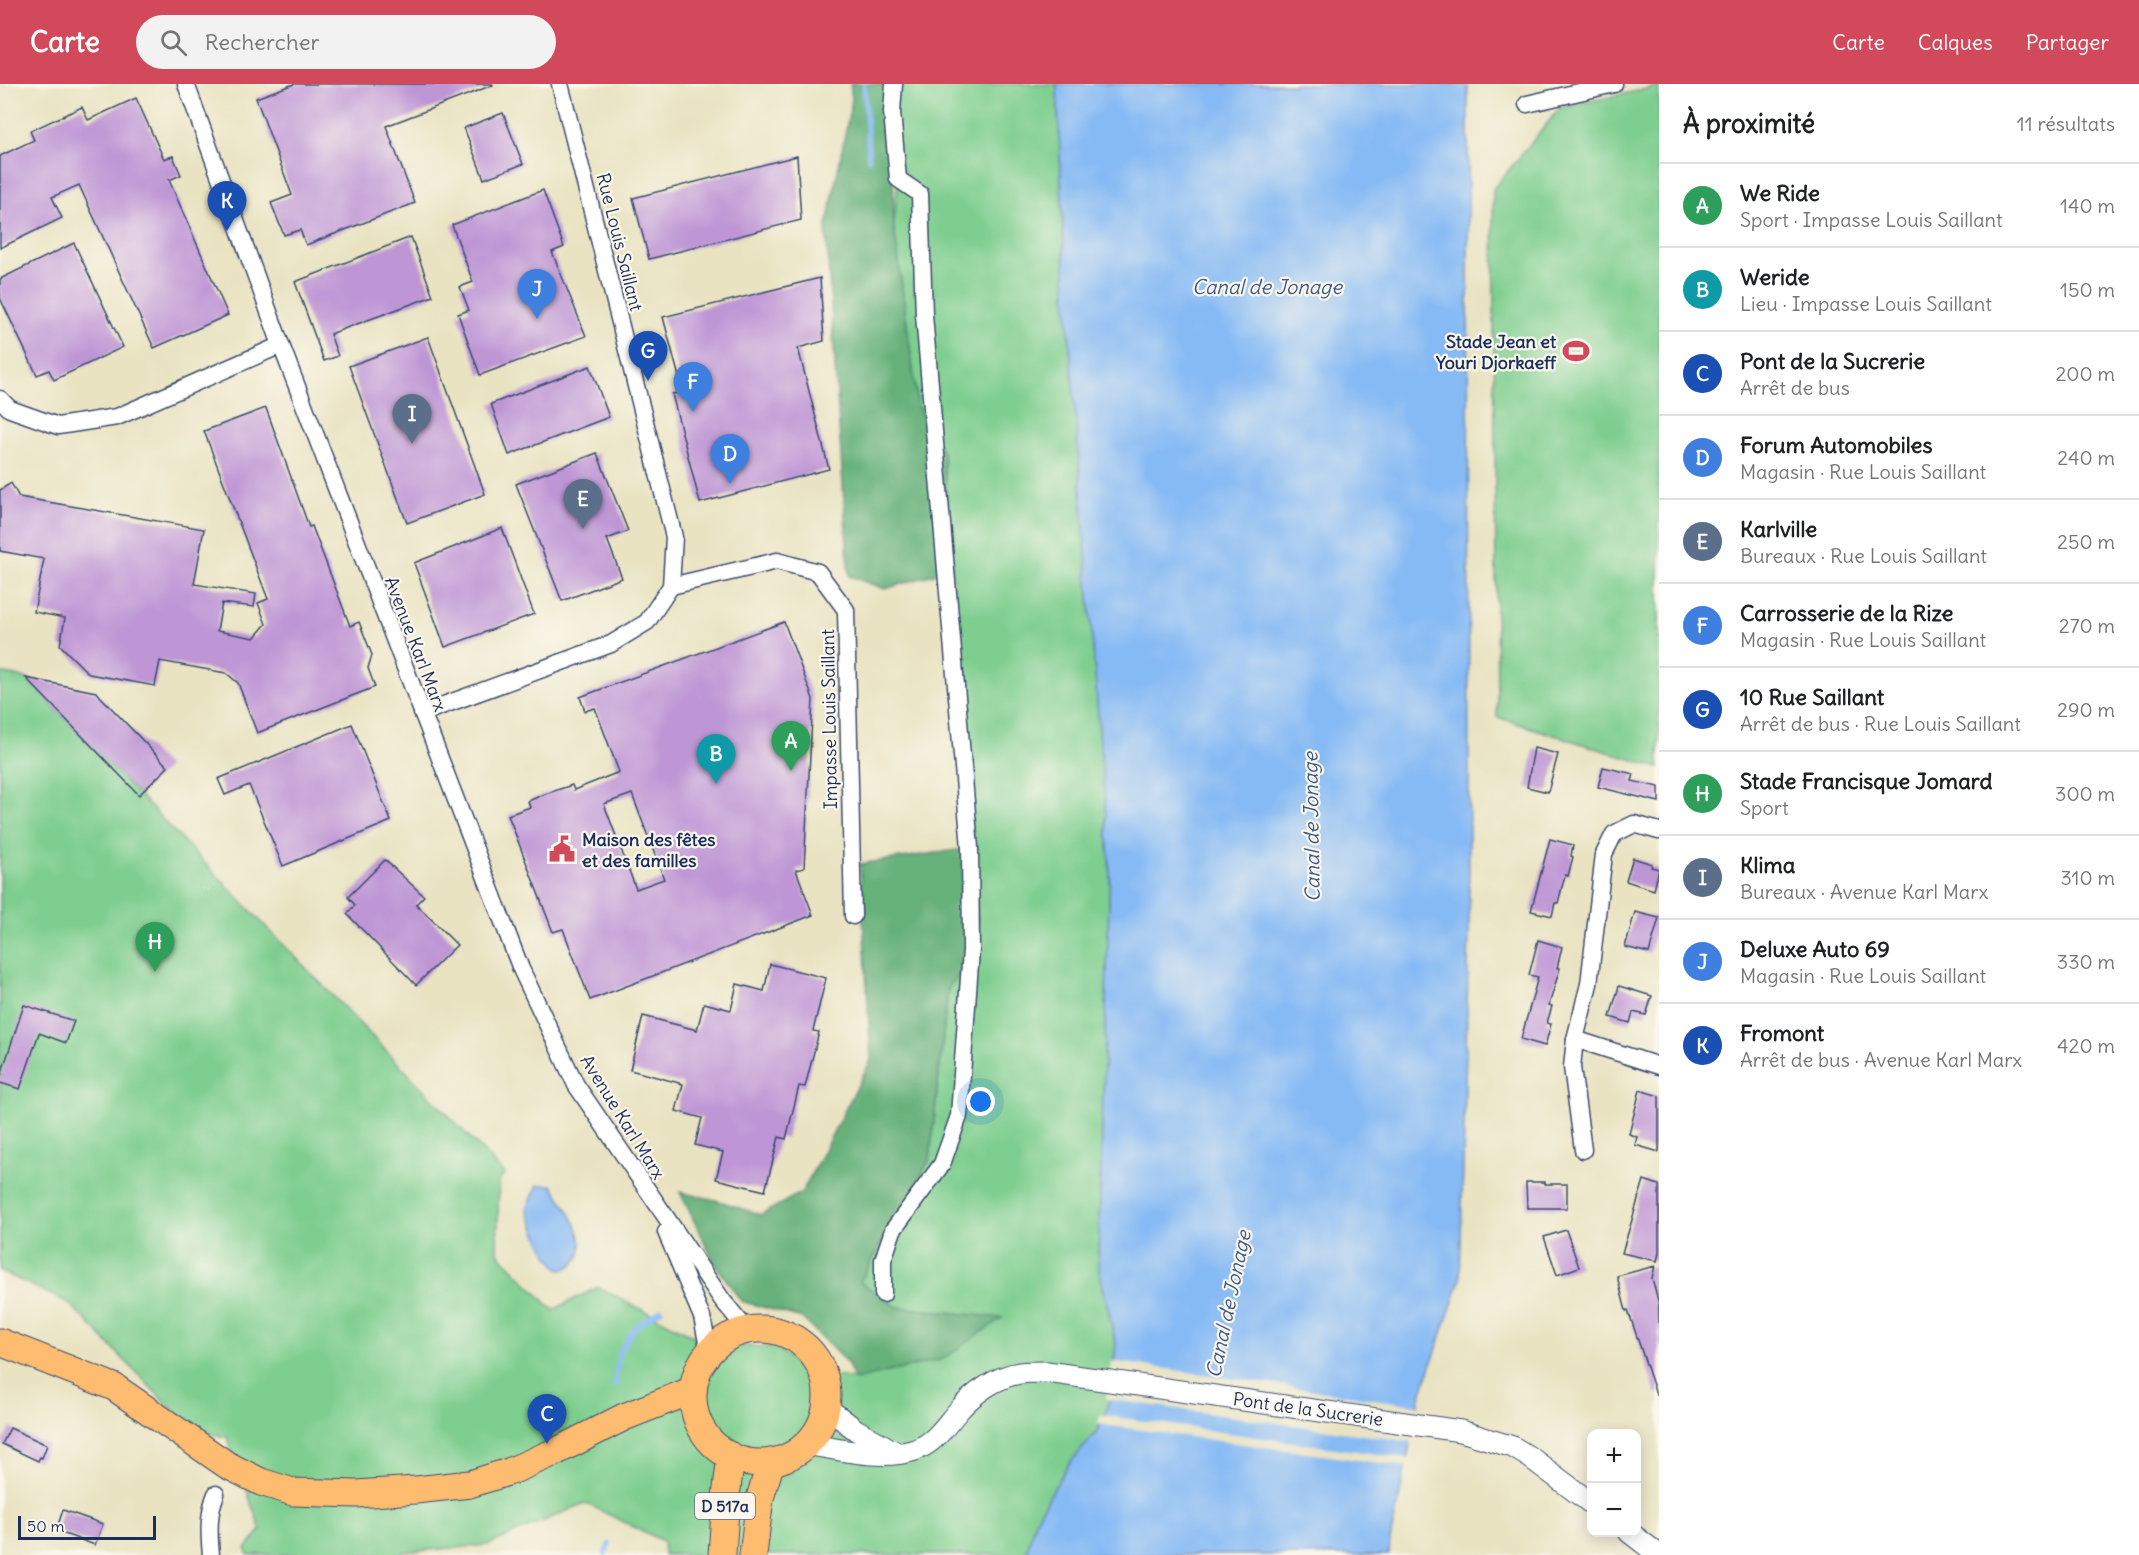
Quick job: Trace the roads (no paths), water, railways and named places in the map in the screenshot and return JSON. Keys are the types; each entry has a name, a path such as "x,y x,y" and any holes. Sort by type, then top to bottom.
{"main road":[{"path":"760,1329 779,1332 797,1340 807,1348 821,1369 825,1382 826,1407 818,1427 805,1444 789,1455 771,1462 758,1463 731,1456 715,1445 700,1425 693,1402 693,1390 698,1370 709,1352 726,1338 747,1330 760,1329"},
{"path":"0,1342 114,1387 227,1465 261,1482 293,1492 356,1494 416,1491 471,1484 511,1471 558,1451 624,1417 693,1390"},
{"name":"D 517a","path":"722,1555 731,1456"},
{"name":"D 517a","path":"753,1555 760,1498 771,1462"}],"street":[{"name":"Avenue Karl Marx","path":"186,84 281,345 521,969 576,1085 651,1198 723,1301 747,1330"},
{"name":"Rue Louis Saillant","path":"560,84 674,537 671,586"},
{"path":"883,1294 883,1260 893,1230 942,1164 959,1116 970,950 969,848 924,315 920,194 898,179 892,112 894,84"},
{"path":"1527,104 1614,84"},
{"path":"0,399 10,409 58,426 117,417 281,345"},
{"name":"Impasse Louis Saillant","path":"671,586 777,561 818,573 846,610 853,916"},
{"path":"422,713 611,644 647,622 671,586"},
{"path":"1583,1150 1572,1067 1575,1039 1588,984 1604,854 1614,834 1634,824 1659,831"},
{"path":"1575,1039 1659,1066"},
{"name":"Avenue Karl Marx","path":"651,1198 702,1317 709,1352"},
{"name":"Pont de la Sucrerie","path":"805,1444 870,1454 914,1450 932,1442 960,1408 979,1391 1018,1373 1047,1372 1461,1431 1513,1447 1587,1500"},
{"path":"826,1407 856,1430 897,1453"},
{"path":"211,1555 210,1525 212,1504 216,1494"},
{"path":"1634,1537 1659,1555"}],"water":[{"name":"Canal de Jonage","path":"1057,84 1468,84 1469,931 1460,1280 1420,1398 1390,1540 1389,1555 1026,1555 1035,1521 1067,1466 1096,1433 1108,1407 1116,1345 1098,1263 1110,871 1066,293"},
{"path":"538,1185 552,1185 579,1232 580,1252 575,1262 564,1270 559,1269 544,1248 527,1208"}],"waterway":[{"path":"864,84 869,159"},
{"path":"615,1386 619,1352 635,1327 661,1310"},
{"path":"605,1555 609,1544"}],"place":[{"name":"Fromont","path":"227,231"},
{"name":"Deluxe Auto 69","path":"537,319"},
{"name":"Stade Jean et Youri Djorkaeff","path":"1576,351"},
{"name":"10 Rue Saillant","path":"648,381"},
{"name":"Carrosserie de la Rize","path":"693,412"},
{"name":"Klima","path":"412,444"},
{"name":"Forum Automobiles","path":"730,484"},
{"name":"Karlville","path":"583,529"},
{"name":"We Ride","path":"791,771"},
{"name":"Weride","path":"716,784"},
{"name":"Maison des fêtes et des familles","path":"562,849"},
{"name":"Stade Francisque Jomard","path":"155,972"},
{"name":"Pont de la Sucrerie","path":"547,1444"}]}
